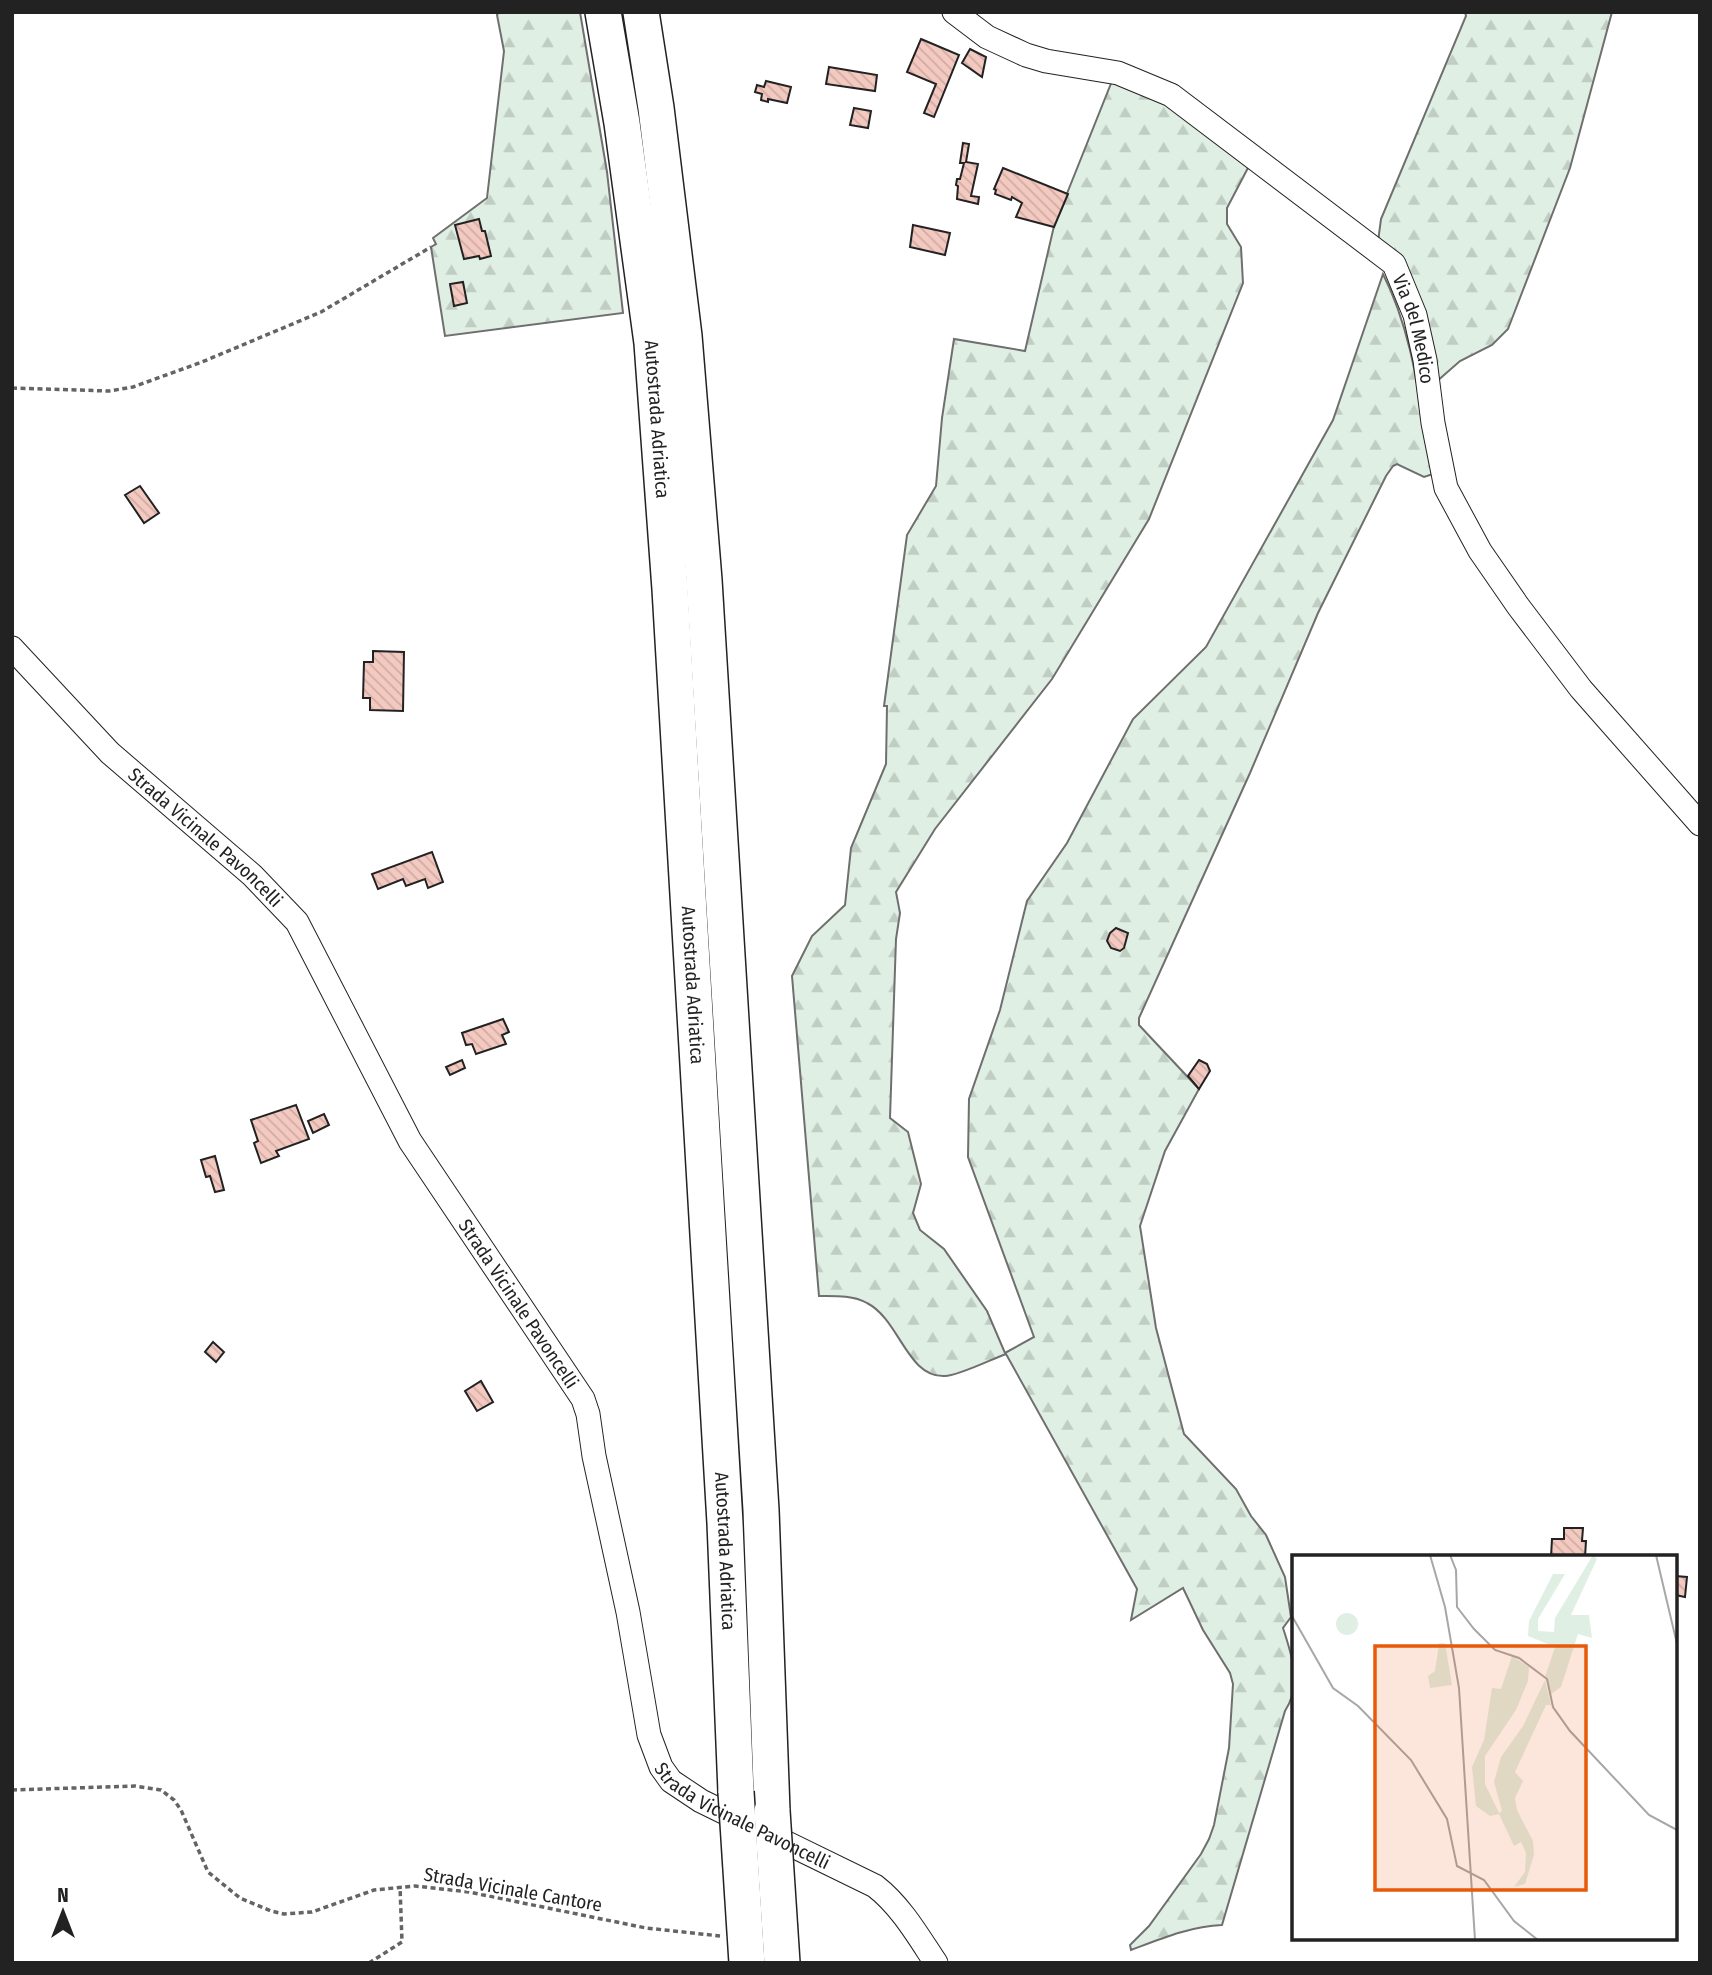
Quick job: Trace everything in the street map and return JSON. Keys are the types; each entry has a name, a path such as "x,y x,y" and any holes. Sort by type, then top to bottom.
{"highway":[{"name":"Autostrada Adriatica","path":"603,12 622,122 653,356 670,589 724,1496 736,1791 739,1952"},
{"name":"Autostrada Adriatica","path":"642,12 684,336 704,580 761,1510 772,1811 782,1963"}],"street":[{"name":"Via del Medico","path":"954,12 987,37 1026,55 1118,73 1171,95 1394,264 1415,315 1426,360 1433,423 1446,488 1480,551 1581,689 1700,824"},
{"name":"Strada Vicinale Pavoncelli","path":"12,648 97,740 252,875 297,922 410,1141 583,1399 628,1612 649,1735 661,1767 671,1781 701,1801 875,1886 888,1896 900,1911 936,1963"}],"path":[{"path":"12,388 109,391 133,387 321,312 432,247"},
{"name":"Strada Vicinale Cantore","path":"12,1790 135,1786 161,1790 174,1800 181,1810 208,1872 230,1892 255,1906 271,1911 312,1912 374,1890 400,1886 469,1892 646,1928 720,1936 739,1952"},
{"path":"369,1963 402,1942 400,1886"}],"green space":[{"path":"499,12 580,12 607,172 623,313 445,336 431,247 436,244 433,238 487,198 504,51 497,15"},
{"path":"1465,12 1612,12 1570,168 1508,329 1492,345 1460,361 1428,389 1419,339 1377,249 1381,219 1466,16"},
{"path":"1112,81 1155,97 1250,164 1227,208 1227,224 1241,247 1243,283 1149,519 1052,679 935,829 896,892 900,913 896,939 890,1118 908,1132 921,1184 913,1213 920,1230 944,1249 987,1311 1005,1353 1034,1337 968,1157 969,1099 1000,1010 1027,901 1067,843 1133,719 1206,647 1333,420 1383,274 1394,297 1409,346 1433,474 1424,477 1397,464 1386,476 1318,613 1250,773 1139,1018 1139,1025 1199,1089 1165,1151 1140,1226 1156,1328 1184,1434 1236,1489 1251,1516 1266,1535 1285,1577 1291,1617 1283,1628 1292,1659 1292,1694 1222,1925 1187,1930 1131,1950 1130,1945 1149,1926 1209,1839 1229,1748 1233,1684 1230,1673 1203,1630 1183,1588 1131,1620 1137,1589 1006,1354 951,1375 932,1374 921,1368 888,1322 867,1303 850,1297 819,1296 792,976 812,936 845,905 851,848 886,764 887,706 884,706 907,535 936,486 942,418 954,339 1025,351 1054,226"}],"building":[{"path":"921,39 959,55 934,117 924,113 936,84 907,72"},
{"path":"970,49 986,57 982,77 962,63"},
{"path":"829,67 877,75 875,91 826,84"},
{"path":"766,81 791,87 787,103 761,100 762,94 755,92 757,85 764,87"},
{"path":"854,108 871,111 868,128 850,125"},
{"path":"963,143 969,144 966,162 978,164 971,196 979,197 978,204 957,199 957,179 960,179 964,163 960,163"},
{"path":"1003,168 1068,194 1054,227 1016,217 1022,203 1012,197 1011,200 995,194 994,189"},
{"path":"479,219 491,256 464,259 455,225"},
{"path":"913,225 950,233 945,255 910,247"},
{"path":"463,282 467,303 454,306 450,284"},
{"path":"140,486 159,513 144,523 125,495"},
{"path":"373,651 404,652 403,711 370,710 370,698 363,698 364,662 373,662"},
{"path":"432,852 443,882 428,888 425,879 406,886 403,879 378,889 372,874"},
{"path":"1116,928 1128,933 1124,948 1120,951 1111,948 1107,941"},
{"path":"503,1019 509,1032 502,1035 506,1044 476,1054 472,1044 466,1045 462,1033"},
{"path":"462,1060 465,1068 450,1075 446,1067"},
{"path":"1199,1060 1207,1064 1210,1071 1199,1089 1188,1076"},
{"path":"296,1105 309,1139 276,1151 279,1156 261,1163 254,1143 258,1141 251,1120"},
{"path":"324,1114 329,1125 313,1133 308,1121"},
{"path":"215,1156 224,1190 215,1192 210,1176 206,1177 201,1160"},
{"path":"213,1342 224,1352 216,1362 205,1352"},
{"path":"481,1381 493,1402 477,1411 465,1391"},
{"path":"1564,1528 1583,1528 1585,1555 1551,1555 1552,1539 1564,1539"},
{"path":"1677,1576 1687,1577 1685,1597 1677,1595"}]}
